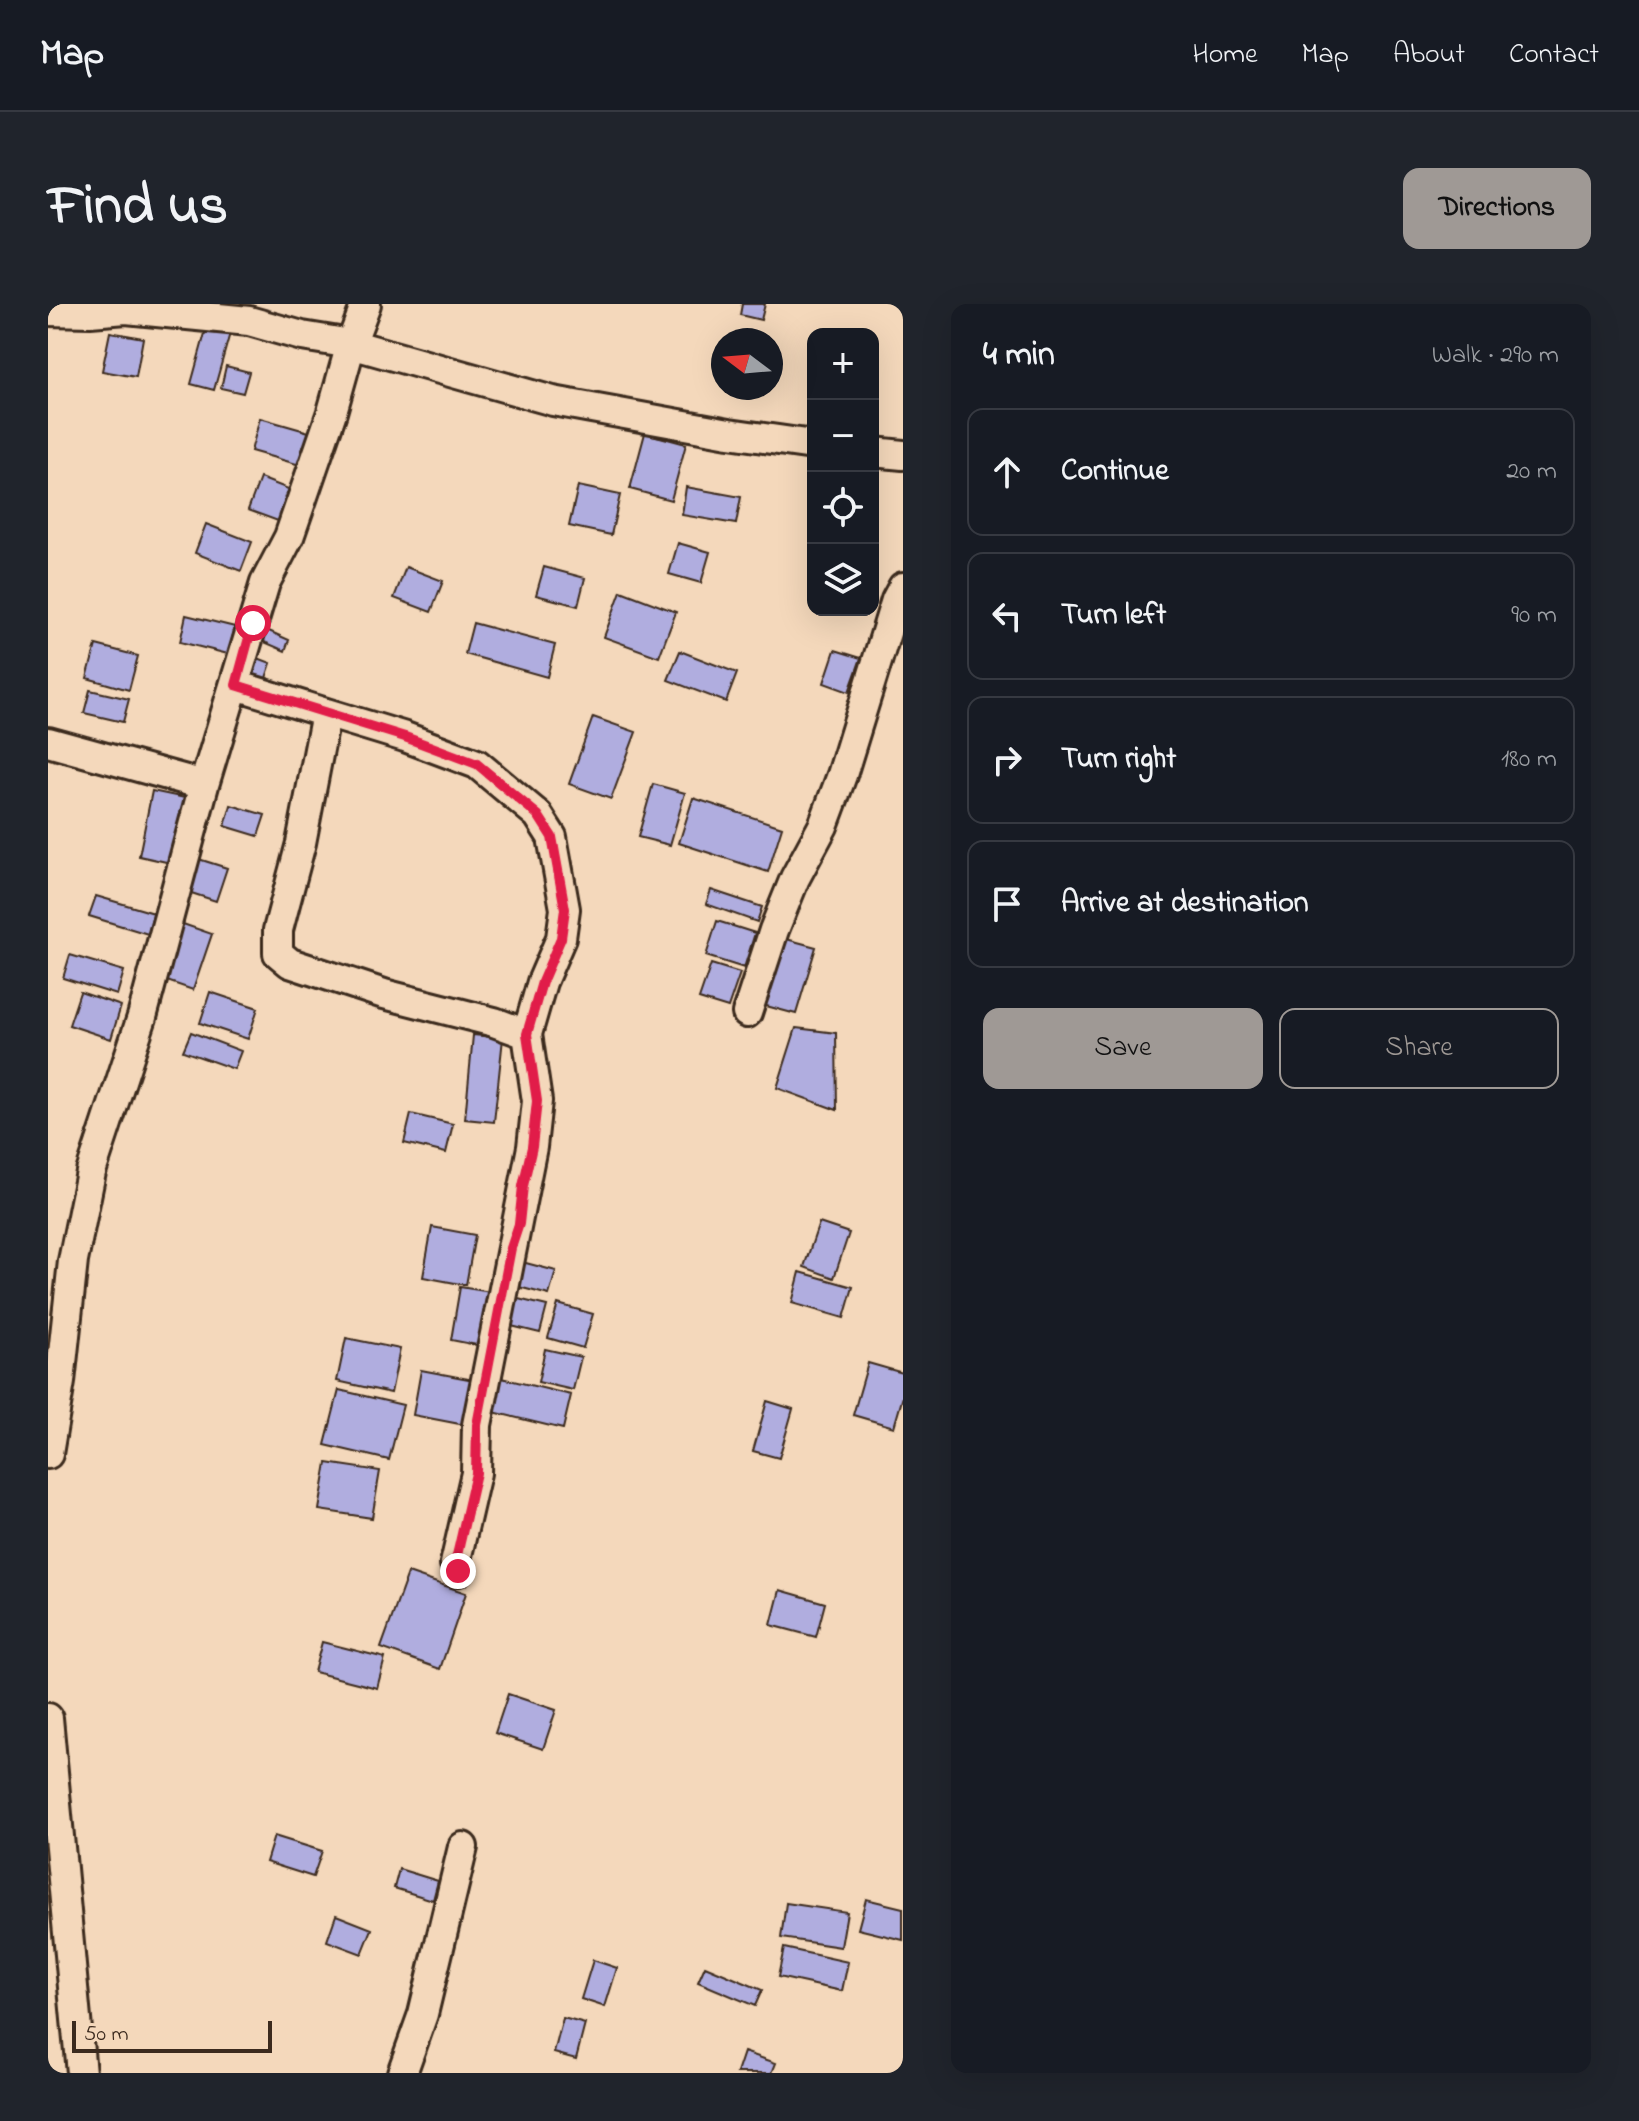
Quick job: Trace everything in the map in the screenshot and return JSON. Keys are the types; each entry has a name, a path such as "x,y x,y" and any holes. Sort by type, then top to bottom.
{"street":[{"path":"48,1454 60,1382 73,1261 91,1172 142,1017 204,785 265,583 289,537 366,304"},
{"path":"48,311 126,309 249,321 302,336 351,344 553,401 807,444"},
{"path":"879,453 903,455"},
{"path":"747,1013 784,904 823,826 842,775 896,600 903,587"},
{"path":"236,685 405,737 477,764 538,815 552,837 565,909 561,938 542,982 527,1034 537,1101 532,1147 477,1425 476,1473 455,1564 458,1571"},
{"path":"326,713 301,843 278,930 278,953 290,963 384,994 494,1022 527,1034"},
{"path":"48,742 204,785"},
{"path":"48,1718 81,2073"},
{"path":"402,2073 423,2014 463,1847"}],"building":[{"path":"742,304 765,304 761,320 740,315"},
{"path":"207,326 230,333 214,390 191,384"},
{"path":"110,332 143,338 136,377 102,371"},
{"path":"226,366 249,372 243,393 221,388"},
{"path":"260,418 309,432 300,465 251,451"},
{"path":"645,433 686,444 671,500 630,489"},
{"path":"260,478 291,490 278,521 248,510"},
{"path":"578,486 620,495 611,535 569,526"},
{"path":"686,487 741,497 736,524 682,515"},
{"path":"206,524 252,542 241,571 195,553"},
{"path":"678,543 710,552 701,583 669,574"},
{"path":"406,567 443,581 431,612 394,598"},
{"path":"544,567 585,578 578,606 536,595"},
{"path":"621,591 676,612 659,657 604,637"},
{"path":"186,615 235,627 228,654 180,642"},
{"path":"473,623 555,645 547,677 465,654"},
{"path":"260,627 289,640 285,651 255,638"},
{"path":"96,645 138,656 129,690 87,678"},
{"path":"835,650 861,658 849,692 824,683"},
{"path":"680,651 737,673 726,702 668,680"},
{"path":"255,657 271,663 262,690 245,685"},
{"path":"90,690 129,699 123,722 84,713"},
{"path":"593,717 636,732 611,799 569,784"},
{"path":"653,784 685,793 670,845 638,837"},
{"path":"152,791 185,798 171,863 139,856"},
{"path":"693,798 782,827 768,872 679,843"},
{"path":"231,805 265,815 258,836 225,826"},
{"path":"189,856 227,868 216,901 179,889"},
{"path":"711,890 762,907 757,922 706,904"},
{"path":"96,896 154,913 148,934 89,916"},
{"path":"717,921 755,933 744,968 706,956"},
{"path":"180,923 212,934 193,990 161,979"},
{"path":"775,936 816,947 796,1014 755,1003"},
{"path":"70,955 124,971 117,995 63,978"},
{"path":"711,964 740,973 728,1008 699,999"},
{"path":"80,992 121,1006 111,1039 69,1025"},
{"path":"210,992 258,1008 248,1039 200,1023"},
{"path":"796,1028 836,1033 837,1110 777,1088"},
{"path":"191,1032 241,1051 234,1069 183,1051"},
{"path":"473,1035 503,1038 494,1122 465,1119"},
{"path":"411,1114 453,1124 446,1153 404,1143"},
{"path":"819,1223 849,1233 834,1278 804,1267"},
{"path":"432,1227 475,1235 466,1285 423,1277"},
{"path":"522,1262 556,1271 549,1295 515,1286"},
{"path":"800,1272 853,1287 844,1318 792,1303"},
{"path":"460,1287 497,1293 487,1347 451,1340"},
{"path":"510,1297 547,1306 540,1333 503,1324"},
{"path":"558,1304 593,1314 583,1348 548,1338"},
{"path":"346,1338 400,1349 391,1393 337,1381"},
{"path":"545,1349 581,1357 573,1390 538,1382"},
{"path":"868,1363 903,1373 903,1396 894,1427 853,1415"},
{"path":"421,1370 474,1380 465,1425 413,1415"},
{"path":"493,1376 571,1395 563,1429 485,1410"},
{"path":"339,1390 403,1405 389,1460 325,1445"},
{"path":"767,1401 793,1409 779,1458 753,1451"},
{"path":"327,1463 380,1471 372,1518 319,1510"},
{"path":"408,1573 466,1593 440,1669 381,1648"},
{"path":"780,1590 825,1603 816,1637 771,1625"},
{"path":"322,1642 385,1658 377,1688 314,1672"},
{"path":"508,1694 556,1710 543,1749 495,1733"},
{"path":"274,1836 322,1851 313,1877 266,1862"},
{"path":"399,1869 438,1881 433,1900 394,1888"},
{"path":"866,1899 903,1908 903,1940 858,1929"},
{"path":"786,1903 847,1912 841,1947 781,1938"},
{"path":"336,1915 372,1929 362,1954 327,1941"},
{"path":"784,1948 848,1962 842,1991 778,1977"},
{"path":"593,1960 617,1968 605,2007 581,1999"},
{"path":"705,1966 762,1990 755,2006 698,1982"},
{"path":"563,2018 585,2024 576,2059 554,2053"},
{"path":"744,2052 776,2063 772,2073 737,2073"}],"route":[{"path":"253,623 236,685 405,737 477,764 538,815 552,837 557,856 565,909 561,938 542,982 527,1034 537,1101 532,1147 477,1425 476,1473 455,1564 458,1571"}]}
